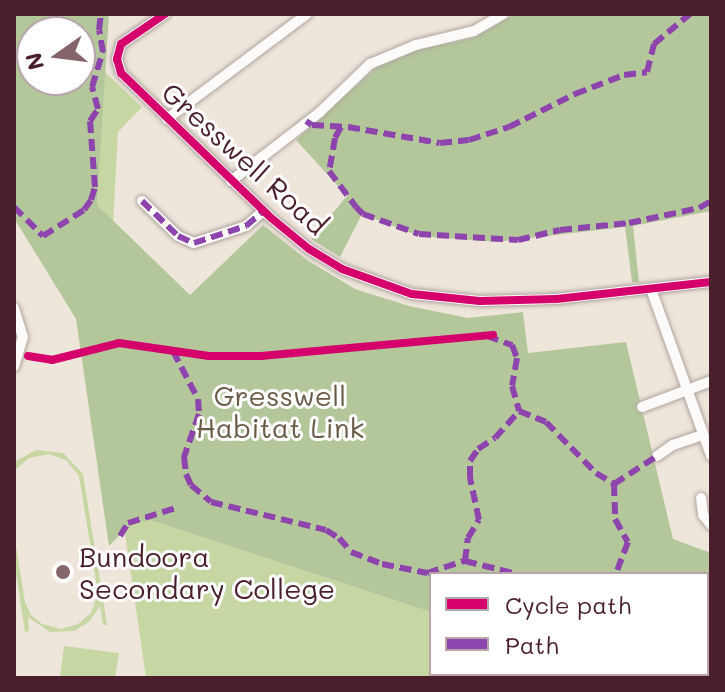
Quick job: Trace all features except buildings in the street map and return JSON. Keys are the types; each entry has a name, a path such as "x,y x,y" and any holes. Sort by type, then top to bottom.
{"street":[{"name":"Gresswell Road","path":"165,14 123,40 117,59 123,76 263,211 309,249 342,269 398,290 429,297 531,300 711,282"},
{"path":"167,119 307,14"},
{"path":"231,181 319,113 370,64 416,45 474,31 504,14"},
{"path":"140,198 178,236 194,243 246,226 263,211"},
{"path":"651,289 711,456"},
{"path":"14,308 23,337 14,367"},
{"path":"642,407 711,381"},
{"path":"657,456 673,445 702,435"},
{"path":"701,498 704,518 711,525"}],"green space":[{"name":"Gresswell Habitat Link","path":"14,14 109,14 97,205 190,295 263,225 307,260 355,289 409,306 468,318 523,312 528,353 626,342 673,539 711,553 711,678 626,676 709,676 709,572 429,572 429,611 150,520 130,525 109,546 76,319 14,218"},
{"path":"515,14 711,14 711,211 633,226 639,282 632,282 625,227 496,242 419,236 362,214 340,257 311,239 347,196 296,140 380,64 403,53 473,38"},
{"path":"105,72 142,107 118,132 113,221 97,205"},
{"path":"36,450 63,453 83,474 107,625 103,625 100,606 89,622 74,631 50,632 28,617 29,631 25,632 14,561 14,533 25,602 31,615 42,624 61,629 78,624 91,613 98,593 79,476 66,460 49,454 29,458 14,471 16,461"},
{"path":"150,520 429,611 429,676 633,678 146,678 125,533 129,525"},
{"path":"64,646 119,653 115,678 60,677"}],"marked path":[{"path":"14,207 43,236 84,210 91,200 95,187 90,121 98,109 92,87 103,52 99,30 101,14"},
{"path":"306,121 312,125 348,127 440,143 469,140 509,127 575,94 624,75 647,72 654,44 690,14"},
{"path":"341,127 335,138 329,171 363,214 419,234 518,240 560,230 629,223 699,208 711,201"},
{"path":"142,201 178,236 194,243 246,226 263,211"},
{"path":"487,336 512,345 517,358 512,386 519,411 546,422 596,473 614,484 615,519 628,542 617,572"},
{"path":"173,351 198,399 199,414 184,457 191,485 211,502 326,530 339,538 351,552 382,564 429,572"},
{"path":"465,561 468,538 479,520 470,478 470,461 478,449 495,438 519,411"},
{"path":"614,484 657,456"},
{"path":"120,536 128,523 179,507"},
{"path":"430,572 465,561 509,572"}],"cycle path":[{"path":"165,14 121,44 117,59 121,73 270,217 309,249 342,269 412,294 480,301 556,299 711,282"},
{"path":"28,356 52,360 119,343 209,356 261,356 493,335"}],"place":[{"name":"Bundoora Secondary College","path":"63,572"}]}
